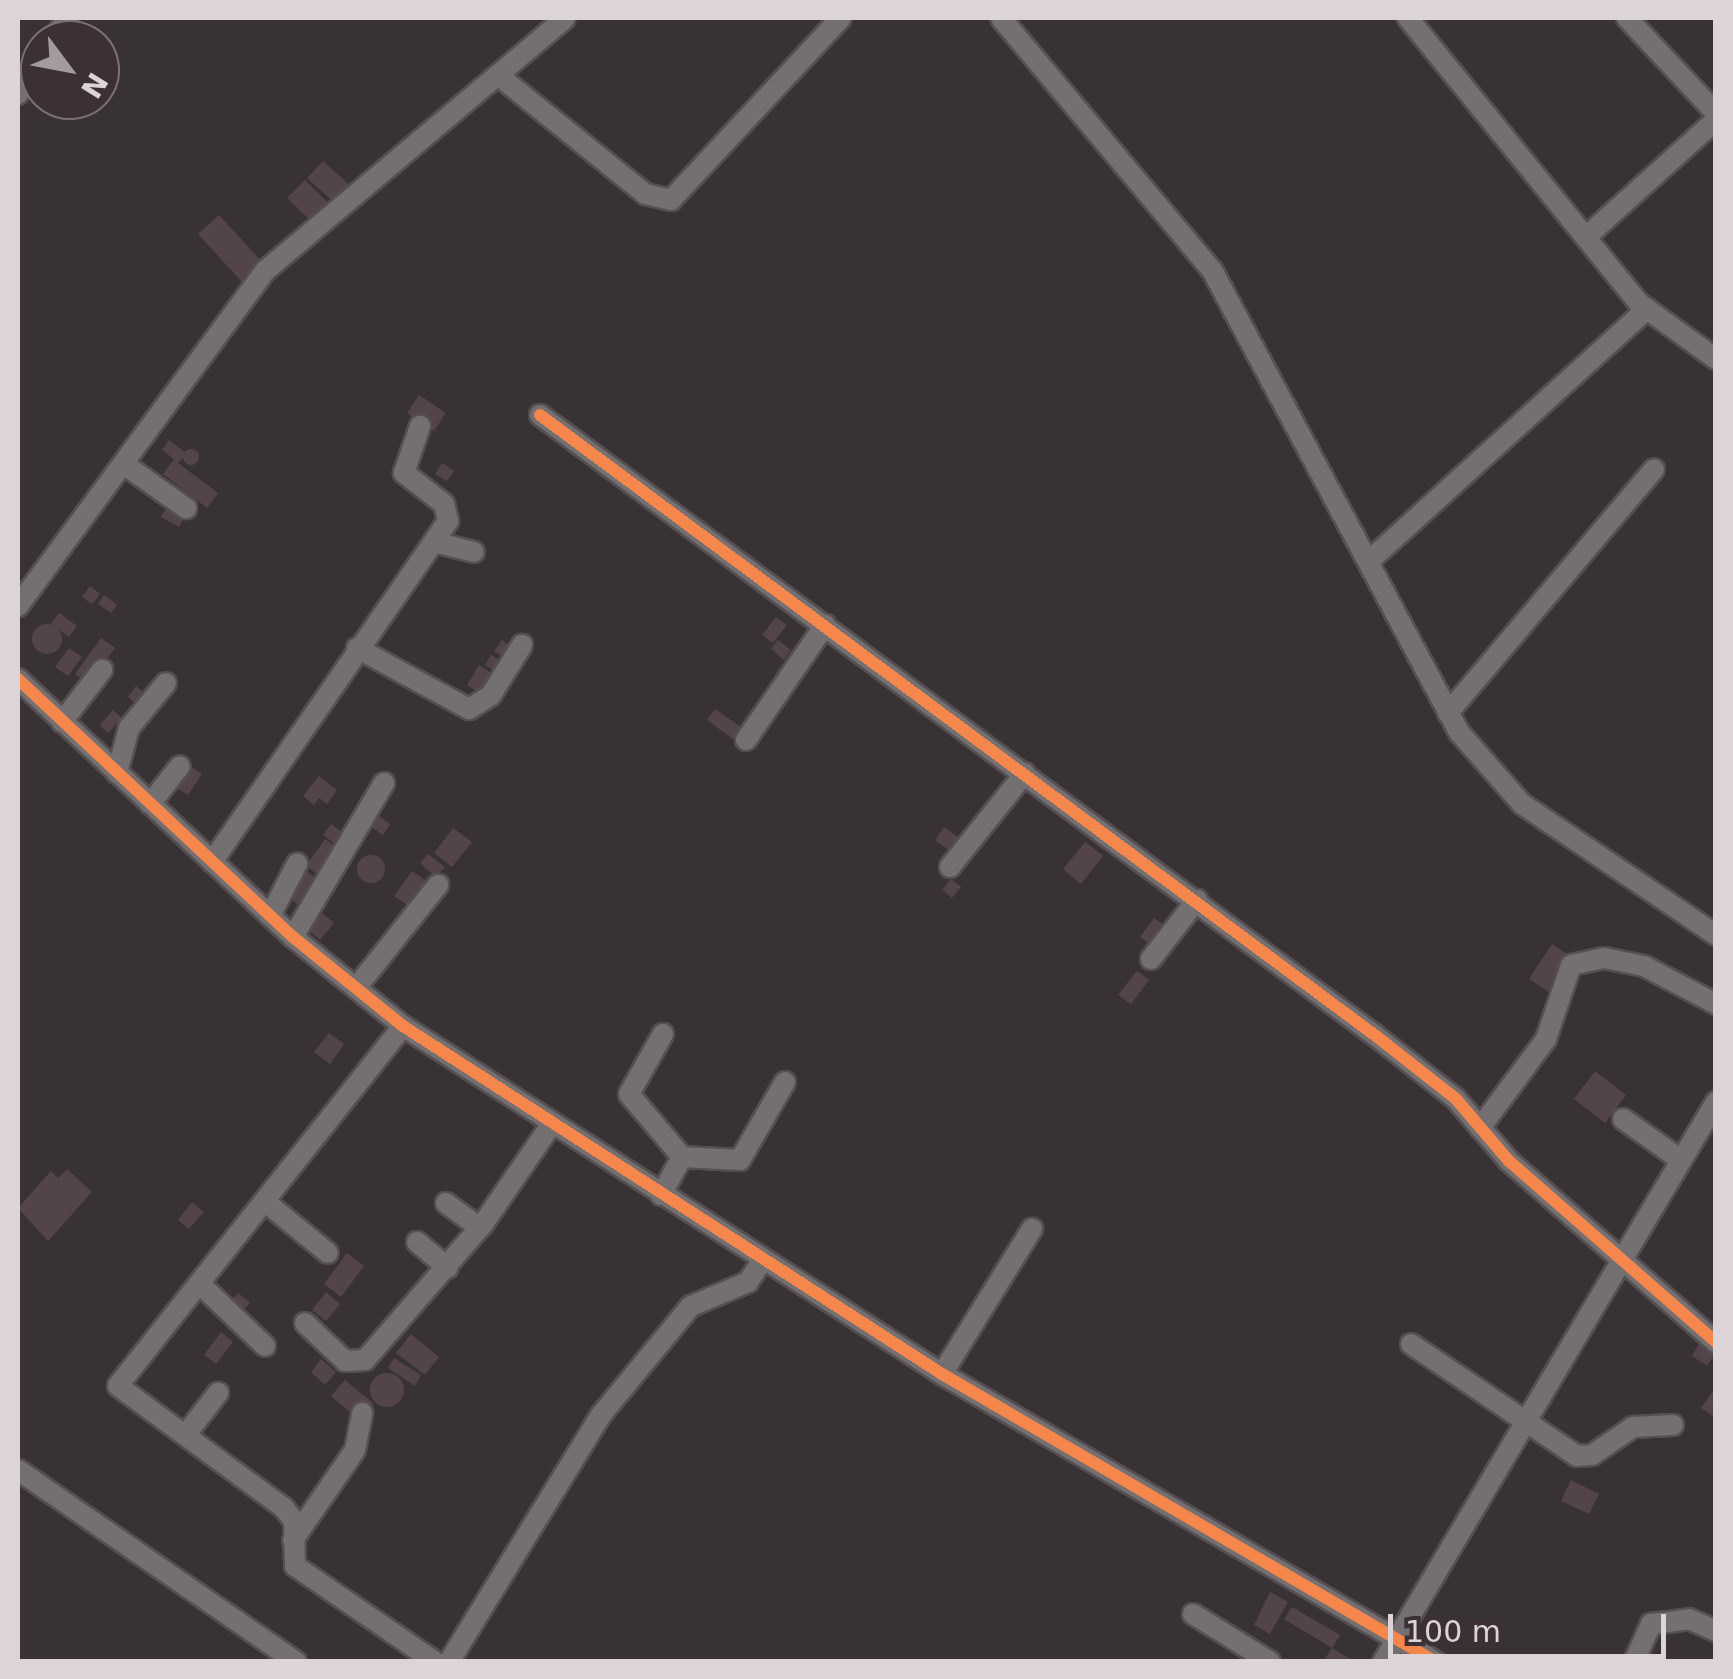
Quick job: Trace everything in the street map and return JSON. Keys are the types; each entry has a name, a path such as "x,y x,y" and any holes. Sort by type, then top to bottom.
{"street":[{"path":"18,606 265,271 565,18"},
{"path":"499,76 645,194 672,200 841,18"},
{"path":"1001,18 1212,270 1448,713 1522,804 1716,934"},
{"path":"1408,18 1648,309 1716,359"},
{"path":"1586,237 1716,117 1627,18"},
{"path":"1368,562 1648,309"},
{"path":"540,415 1197,900 1456,1099 1480,1128 1620,1263 1716,1342"},
{"path":"212,862 434,542 448,512 404,472 420,426"},
{"path":"125,464 186,508"},
{"path":"1448,713 1654,469"},
{"path":"434,542 474,552"},
{"path":"746,740 825,625"},
{"path":"357,648 469,709 492,695 522,645"},
{"path":"62,722 102,670"},
{"path":"18,679 293,937 404,1026 551,1125 942,1374 1436,1662"},
{"path":"117,773 129,728 166,683"},
{"path":"150,804 180,766"},
{"path":"950,867 1025,773"},
{"path":"293,937 384,784"},
{"path":"270,916 297,864"},
{"path":"356,988 438,885"},
{"path":"1151,958 1197,900"},
{"path":"1480,1128 1546,1038 1571,965 1604,958 1644,966 1716,1004"},
{"path":"404,1026 268,1204 118,1386 188,1433 284,1508 294,1520 295,1566 435,1662"},
{"path":"663,1034 629,1094 682,1157 740,1160 785,1082"},
{"path":"1383,1662 1715,1105"},
{"path":"1623,1119 1681,1160"},
{"path":"304,1324 357,1365 448,1268 551,1125"},
{"path":"661,1195 682,1157"},
{"path":"446,1203 480,1228"},
{"path":"268,1204 328,1254"},
{"path":"942,1374 1032,1229"},
{"path":"417,1242 448,1268"},
{"path":"449,1662 601,1416 690,1306 748,1282 763,1260"},
{"path":"202,1286 266,1346"},
{"path":"1411,1344 1525,1425 1577,1456 1592,1456 1633,1427 1673,1424"},
{"path":"188,1433 218,1393"},
{"path":"293,1540 355,1450 362,1413"},
{"path":"18,1470 296,1662"},
{"path":"1193,1614 1270,1662"},
{"path":"1634,1662 1651,1624 1689,1620 1716,1631"}],"building":[{"path":"323,161 353,188 337,205 307,178"},
{"path":"305,180 330,205 313,223 287,198"},
{"path":"219,215 264,264 243,283 198,234"},
{"path":"419,395 446,413 434,431 407,413"},
{"path":"169,440 186,453 178,463 218,493 207,508 163,474 174,459 162,450"},
{"path":"191,449 199,457 191,465 183,457"},
{"path":"442,463 454,471 447,481 435,474"},
{"path":"170,501 188,511 179,527 161,517"},
{"path":"90,586 100,594 92,604 82,597"},
{"path":"104,595 117,605 111,613 98,604"},
{"path":"59,613 77,626 69,637 51,624"},
{"path":"776,617 787,625 773,643 762,635"},
{"path":"47,624 57,629 62,639 57,649 47,654 37,649 32,639 37,629"},
{"path":"101,638 115,648 89,684 75,674"},
{"path":"502,640 512,648 504,658 494,651"},
{"path":"778,640 791,650 784,660 771,649"},
{"path":"69,648 82,657 68,676 55,667"},
{"path":"491,655 501,661 495,671 485,665"},
{"path":"479,665 494,675 482,694 467,685"},
{"path":"136,686 147,695 138,706 128,697"},
{"path":"715,709 742,728 734,740 707,720"},
{"path":"113,710 122,718 108,733 100,725"},
{"path":"185,763 202,774 188,795 171,784"},
{"path":"319,776 337,790 327,804 319,798 314,805 303,796"},
{"path":"376,814 390,824 383,835 368,825"},
{"path":"331,824 347,836 339,847 323,835"},
{"path":"944,827 962,840 953,853 935,840"},
{"path":"453,828 472,842 452,867 434,853"},
{"path":"325,839 338,848 319,875 306,866"},
{"path":"1085,842 1103,856 1081,884 1063,869"},
{"path":"428,854 445,867 436,877 420,863"},
{"path":"371,855 381,859 385,869 381,879 371,883 361,879 357,869 361,859"},
{"path":"303,868 321,882 302,908 284,894"},
{"path":"412,871 431,884 413,909 394,896"},
{"path":"951,879 961,887 952,898 942,890"},
{"path":"322,913 334,923 320,940 308,930"},
{"path":"1154,918 1167,927 1152,946 1140,937"},
{"path":"1552,944 1578,961 1555,996 1529,979"},
{"path":"1137,971 1149,980 1131,1004 1118,995"},
{"path":"329,1033 344,1044 330,1064 314,1052"},
{"path":"1595,1071 1626,1095 1605,1123 1574,1099"},
{"path":"67,1169 92,1192 48,1241 18,1208 51,1171 58,1178"},
{"path":"192,1202 204,1212 189,1229 178,1220"},
{"path":"347,1253 364,1266 341,1297 324,1284"},
{"path":"326,1292 340,1304 326,1321 312,1310"},
{"path":"238,1293 250,1303 242,1312 230,1302"},
{"path":"221,1332 233,1342 216,1364 204,1355"},
{"path":"411,1334 439,1357 425,1375 396,1353"},
{"path":"1699,1344 1715,1355 1707,1366 1692,1356"},
{"path":"394,1358 421,1375 415,1386 388,1368"},
{"path":"321,1359 336,1372 325,1385 311,1372"},
{"path":"387,1373 399,1378 404,1390 399,1402 387,1407 375,1402 370,1390 375,1378"},
{"path":"345,1380 373,1403 359,1420 331,1396"},
{"path":"1716,1387 1716,1418 1701,1408"},
{"path":"1571,1480 1599,1494 1589,1514 1561,1501"},
{"path":"1270,1592 1288,1602 1270,1634 1254,1625"},
{"path":"1292,1607 1340,1635 1332,1648 1284,1619"},
{"path":"1332,1648 1355,1662 1323,1662"}],"cycle path":[{"path":"540,415 1456,1099 1509,1161 1716,1342"},
{"path":"18,679 293,937 403,1026 942,1374 1436,1662"}]}
